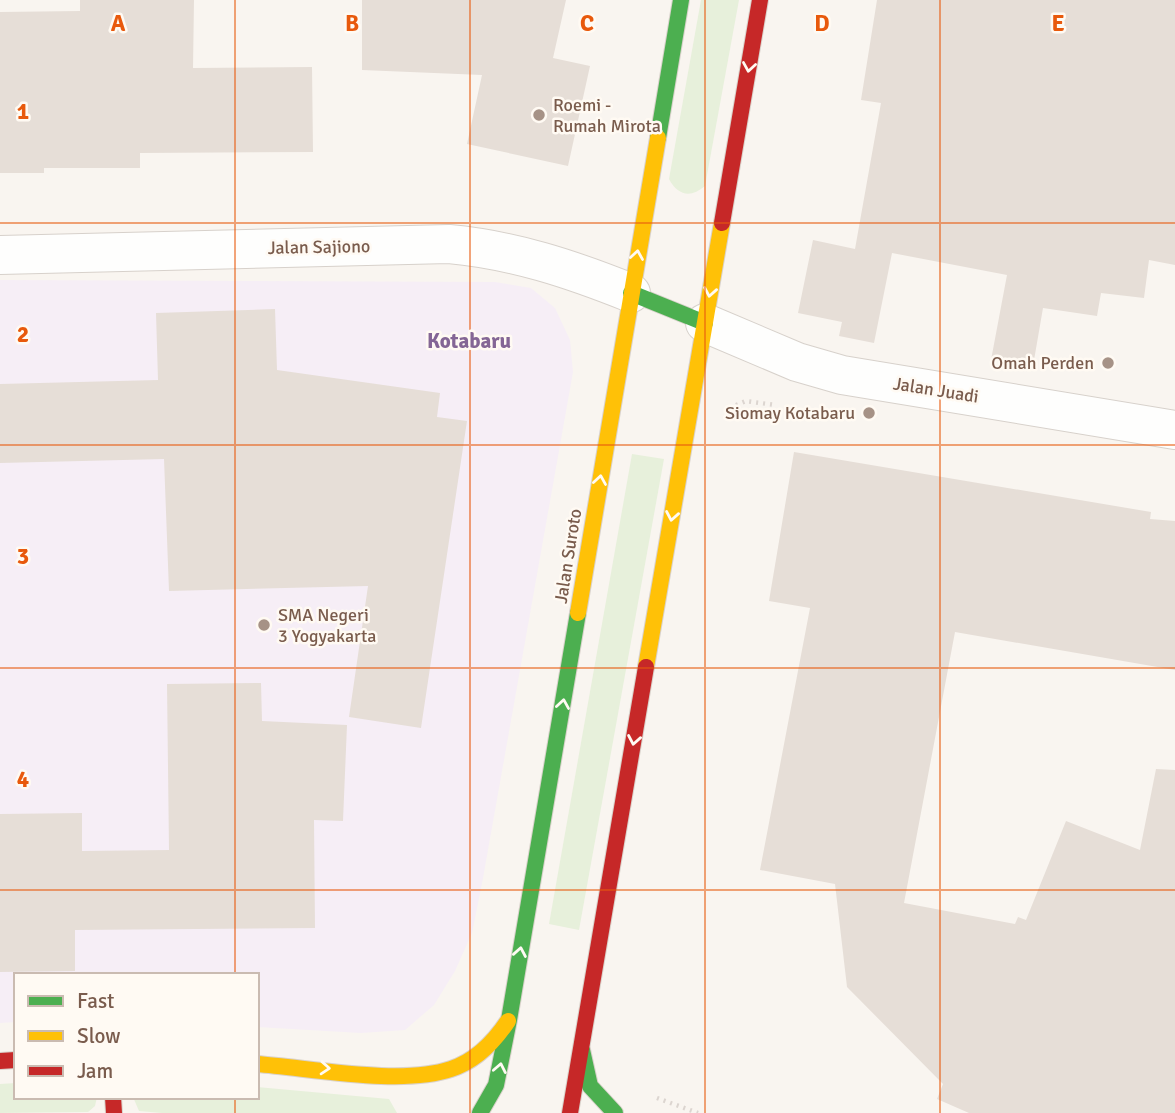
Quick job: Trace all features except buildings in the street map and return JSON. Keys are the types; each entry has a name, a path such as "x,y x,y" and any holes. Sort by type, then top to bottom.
{"main road":[{"name":"Jalan Suroto","path":"481,1113 496,1085 509,1020 681,0"},
{"path":"570,1113 760,0"},
{"path":"631,293 705,323"},
{"path":"259,1063 419,1074 449,1070 475,1058 494,1042 509,1020"},
{"path":"582,1031 586,1080 593,1093 615,1113"}],"street":[{"name":"Jalan Sajiono","path":"0,254 449,244 491,248 535,258 631,293"},
{"name":"Jalan Juadi","path":"705,323 797,362 842,375 1175,430"}],"shaded area":[{"name":"SMA Negeri 3 Yogyakarta","path":"0,280 495,282 531,288 555,308 570,340 573,372 472,933 455,971 434,1005 405,1030 361,1033 259,1027 259,973 14,973 14,1022 0,1023"}],"green space":[{"path":"701,0 739,0 705,186 690,194 676,189 669,179"},
{"path":"632,454 664,459 579,930 549,924"},
{"path":"14,1083 14,1099 97,1099 95,1106 88,1112 0,1113 0,1084"},
{"path":"259,1087 389,1099 397,1113 162,1113 139,1111 134,1099 259,1099"}],"traffic: fast":[{"path":"658,138 681,0"},
{"path":"631,293 705,323"},
{"path":"480,1113 496,1085 509,1020 578,613"},
{"path":"582,1050 590,1086 615,1113"}],"traffic: slow":[{"path":"578,613 658,138"},
{"path":"646,667 722,223"},
{"path":"259,1064 382,1076 431,1074 460,1066 476,1056 508,1021"}],"traffic: jam":[{"path":"722,223 760,0"},
{"path":"570,1113 646,667"},
{"path":"0,1061 14,1060"},
{"path":"113,1099 114,1113"}],"place":[{"name":"Roemi - Rumah Mirota","path":"539,115"},
{"name":"Omah Perden","path":"1108,363"},
{"name":"Siomay Kotabaru","path":"869,413"},
{"name":"SMA Negeri 3 Yogyakarta","path":"264,625"}],"district":[{"name":"Kotabaru","path":"469,341"}]}
